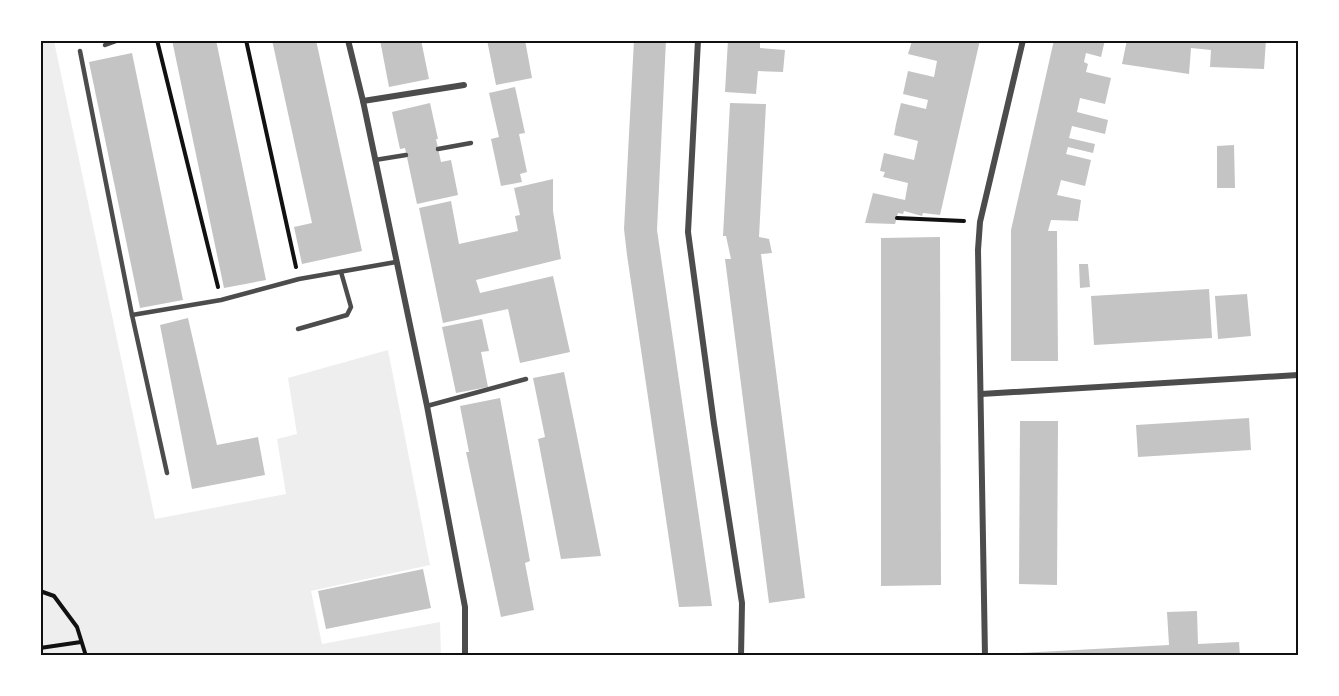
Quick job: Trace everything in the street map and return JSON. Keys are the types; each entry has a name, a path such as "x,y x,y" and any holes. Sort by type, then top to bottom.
{"street":[{"path":"348,40 427,406 465,607 465,656"},
{"path":"698,40 688,232 712,412 742,603 741,656"},
{"path":"985,656 978,249 980,222 1023,40"},
{"path":"363,101 464,85"},
{"path":"981,394 1299,375"}],"lane":[{"path":"105,45 119,40"},
{"path":"80,51 132,315 167,472"},
{"path":"438,149 471,143"},
{"path":"375,160 406,155"},
{"path":"132,315 221,300 299,279 396,262"},
{"path":"298,329 348,315 351,307 341,272"},
{"path":"427,406 526,379"}],"path":[{"path":"157,40 221,300"},
{"path":"246,40 299,279"},
{"path":"897,218 980,222"},
{"path":"40,591 54,596 76,627 86,656"},
{"path":"40,648 81,642"}],"shaded area":[{"path":"40,41 54,41 155,519 286,494 277,439 297,434 288,378 388,350 430,565 311,591 322,644 440,622 441,655 41,655"}],"building":[{"path":"172,40 216,40 266,280 224,288"},
{"path":"272,40 316,40 362,251 302,264 294,227 312,223"},
{"path":"380,40 421,40 429,79 389,87"},
{"path":"487,40 525,40 532,78 496,85"},
{"path":"634,40 666,40 657,230 712,606 679,607 627,255 624,229"},
{"path":"728,40 760,40 760,48 785,50 783,72 758,71 756,94 725,92"},
{"path":"980,40 940,215 923,213 922,216 904,211 903,214 898,213 895,224 865,223 873,193 905,200 908,183 883,177 885,172 880,171 884,153 914,160 918,141 894,135 901,103 926,109 928,100 903,94 908,71 934,77 937,61 908,54 912,41"},
{"path":"1054,40 1105,40 1101,57 1086,53 1084,62 1088,64 1086,72 1111,78 1105,104 1080,98 1077,112 1108,120 1105,134 1072,126 1069,138 1095,144 1093,153 1068,147 1066,154 1091,160 1085,186 1061,180 1057,195 1081,200 1078,221 1051,220 1048,231 1057,231 1058,361 1011,361 1011,230"},
{"path":"1127,40 1266,40 1264,69 1210,67 1211,50 1191,48 1189,74 1122,64"},
{"path":"132,53 183,300 140,308 89,62"},
{"path":"515,87 525,133 519,134 527,172 520,174 522,182 501,186 491,139 499,137 489,93"},
{"path":"430,103 441,162 451,160 458,195 417,204 405,148 400,149 392,112"},
{"path":"730,103 766,104 759,237 769,239 772,253 761,254 805,598 769,603 725,259 731,259 726,236 723,236"},
{"path":"1234,145 1235,188 1217,188 1217,146"},
{"path":"553,179 553,211 561,259 476,280 480,293 553,276 570,352 520,363 508,309 443,323 419,208 451,201 459,244 518,231 515,216 520,215 514,188"},
{"path":"940,237 941,585 881,586 881,238"},
{"path":"1079,264 1088,264 1090,287 1080,288"},
{"path":"1209,289 1212,338 1094,345 1091,296"},
{"path":"1247,294 1251,336 1218,339 1215,296"},
{"path":"188,318 217,445 258,437 265,475 192,489 160,325"},
{"path":"482,319 489,351 481,352 488,387 456,393 442,327"},
{"path":"564,372 601,556 561,559 538,439 545,437 533,378"},
{"path":"500,398 530,561 525,563 534,610 501,617 466,452 469,452 460,406"},
{"path":"1249,418 1251,450 1138,457 1136,425"},
{"path":"1020,421 1058,421 1057,585 1019,584"},
{"path":"423,569 431,608 326,629 318,591"},
{"path":"1197,611 1198,644 1239,642 1240,656 1020,656 1020,653 1169,645 1167,612"}]}
